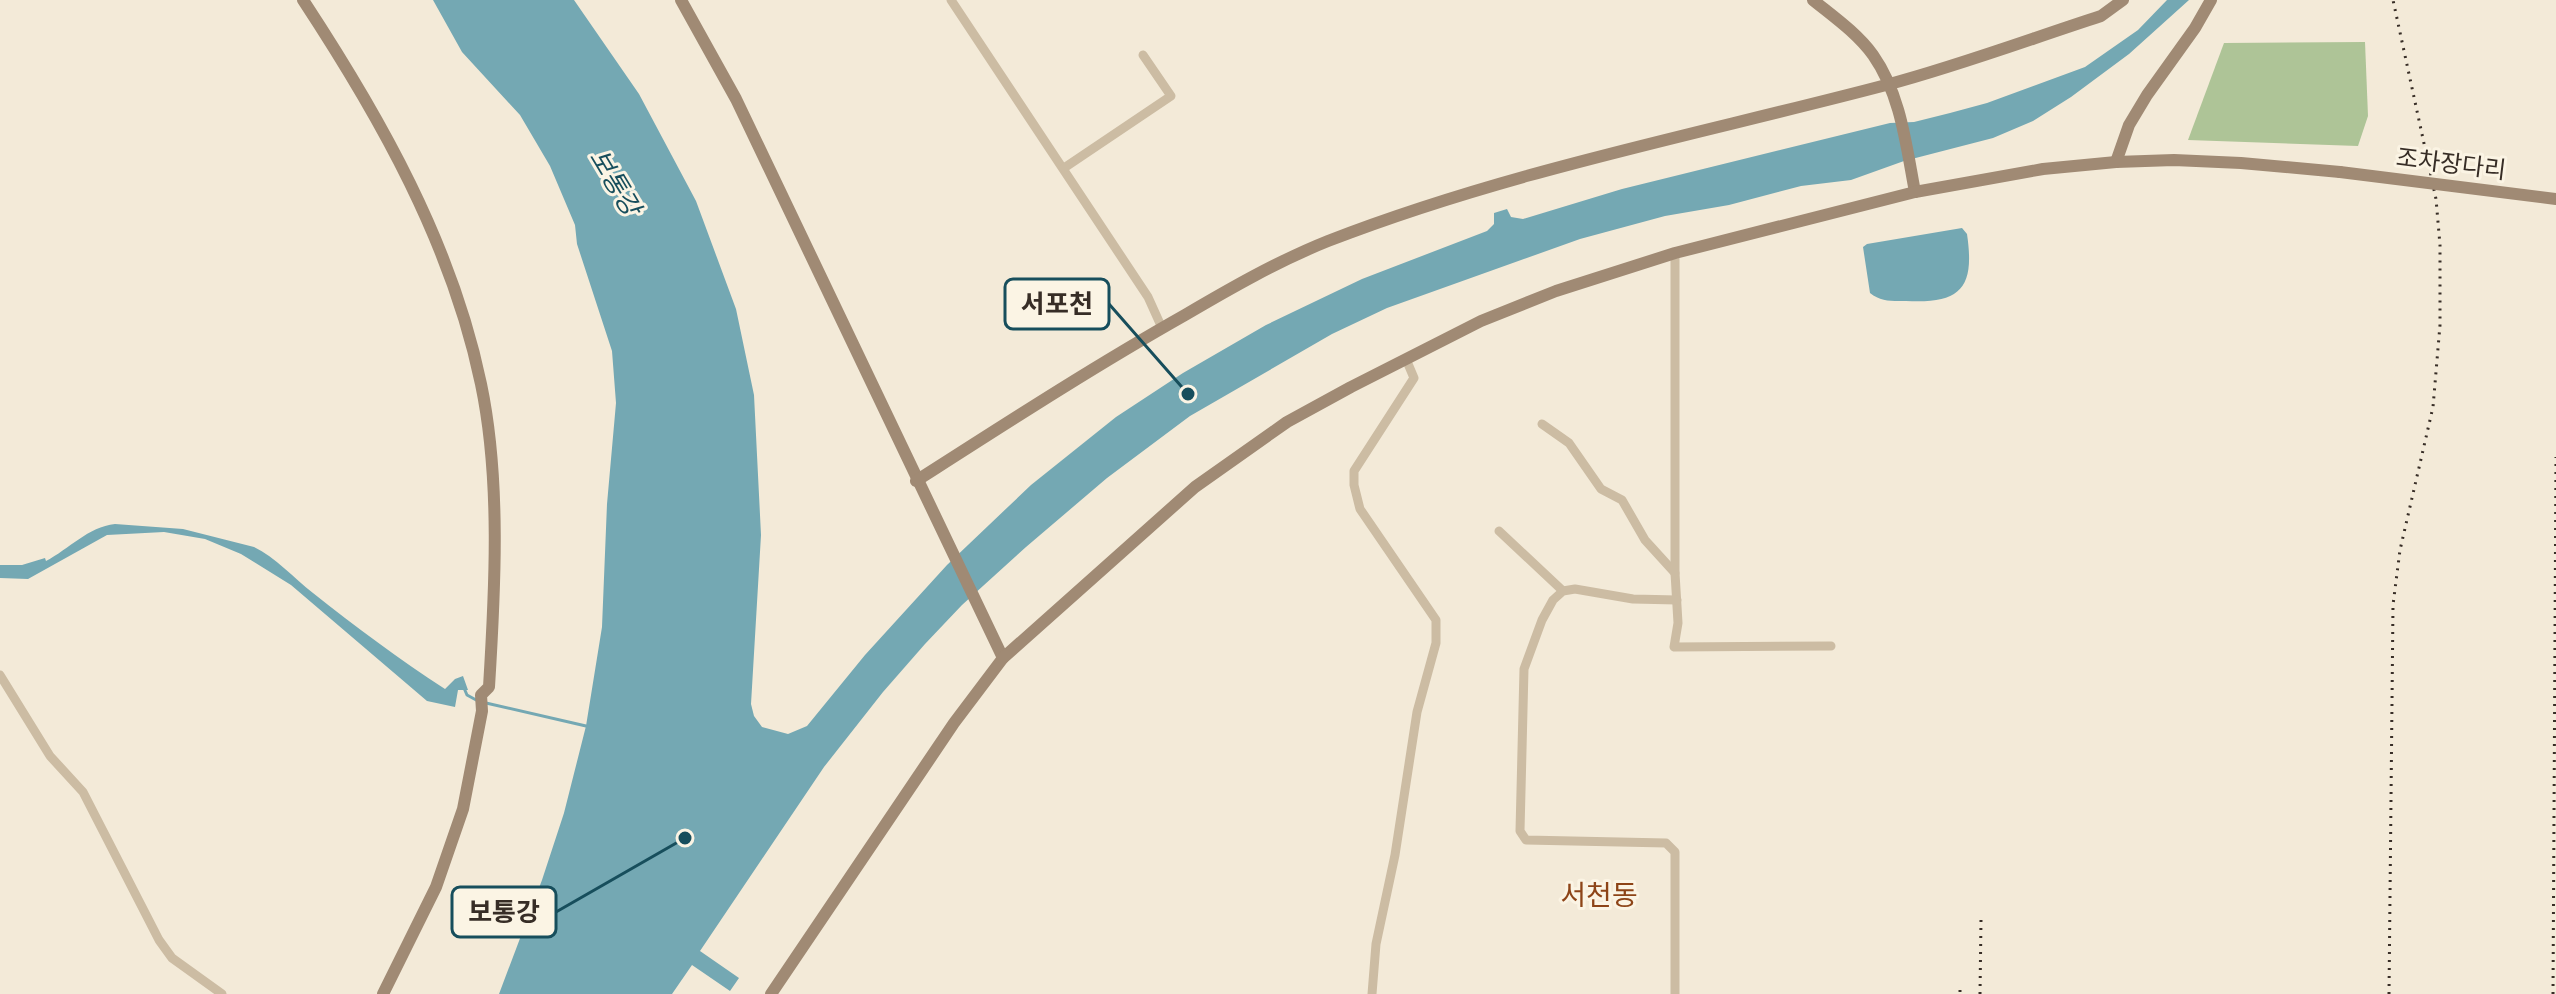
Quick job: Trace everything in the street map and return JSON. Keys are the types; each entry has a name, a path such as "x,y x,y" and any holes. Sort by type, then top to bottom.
{"main road":[{"path":"303,0 386,133 438,247 481,383 489,437 495,589 489,687 482,701 463,809 436,887 383,994"},
{"path":"681,0 736,99 1003,658"},
{"path":"1813,0 1853,33 1872,54 1890,84 1915,192"},
{"path":"916,481 1072,381 1290,258 1397,217 1580,162 1890,84 2101,16 2123,0"},
{"path":"2116,162 2129,125 2211,0"},
{"name":"조차장다리","path":"771,994 954,723 1003,658 1195,487 1287,422 1481,321 1675,253 1915,192 2043,169 2174,160 2241,163 2556,199"}],"street":[{"path":"951,0 1148,297 1162,328"},
{"path":"1064,168 1171,96 1143,55"},
{"path":"1675,253 1677,600 1674,647 1831,646"},
{"path":"1372,994 1376,944 1395,855 1417,712 1436,643 1436,620 1360,509 1354,471 1414,378 1406,359"},
{"path":"1542,424 1569,443 1601,489 1622,500 1645,540 1675,573"},
{"path":"1499,531 1563,591"},
{"path":"1675,994 1675,852 1666,843 1638,840 1526,840 1520,831 1524,669 1553,600 1563,591 1575,589 1633,599 1677,600"},
{"path":"0,675 50,756 83,792 159,940 172,958 222,994"}],"green space":[{"path":"2365,42 2368,116 2358,146 2188,140 2224,43"}],"water":[{"path":"433,0 574,0 639,94 696,201 736,309 754,395 761,535 751,704 754,716 762,727 788,734 807,726 865,655 947,565 1031,485 1116,417 1183,373 1266,325 1362,279 1487,231 1494,224 1494,213 1507,209 1511,217 1523,219 1622,189 1890,123 1914,122 1987,103 2085,67 2138,30 2167,0 2189,0 2129,54 2071,97 2033,121 1993,138 1904,161 1851,180 1801,186 1729,205 1665,216 1580,239 1387,308 1332,334 1190,416 1107,478 1026,547 962,605 883,692 824,767 700,951 739,978 730,991 692,965 672,994 499,994 564,813 586,726 602,627 607,504 616,403 612,351 577,244 575,225 550,166 520,115 462,52"},
{"path":"1962,228 1967,234 1969,268 1966,280 1952,295 1925,301 1896,301 1870,293 1863,247 1867,244"},
{"path":"115,524 183,529 254,547 428,678 445,689 463,676 468,690 458,690 455,707 427,701 291,585 241,554 205,539 164,532 107,535 28,579 0,578 0,565 22,565 45,558 46,561 87,534"}],"waterway":[{"path":"464,688 467,695 478,701"},
{"path":"486,703 586,726"}],"railway":[{"path":"2389,994 2393,605 2400,550 2433,407 2440,325 2440,245 2436,199 2393,0"},
{"path":"2553,994 2556,457"},
{"path":"1980,994 1981,920"}],"place":[{"name":"서포천","path":"1188,394"},
{"name":"보통강","path":"685,838"}],"district":[{"name":"서천동","path":"1599,895"}]}
